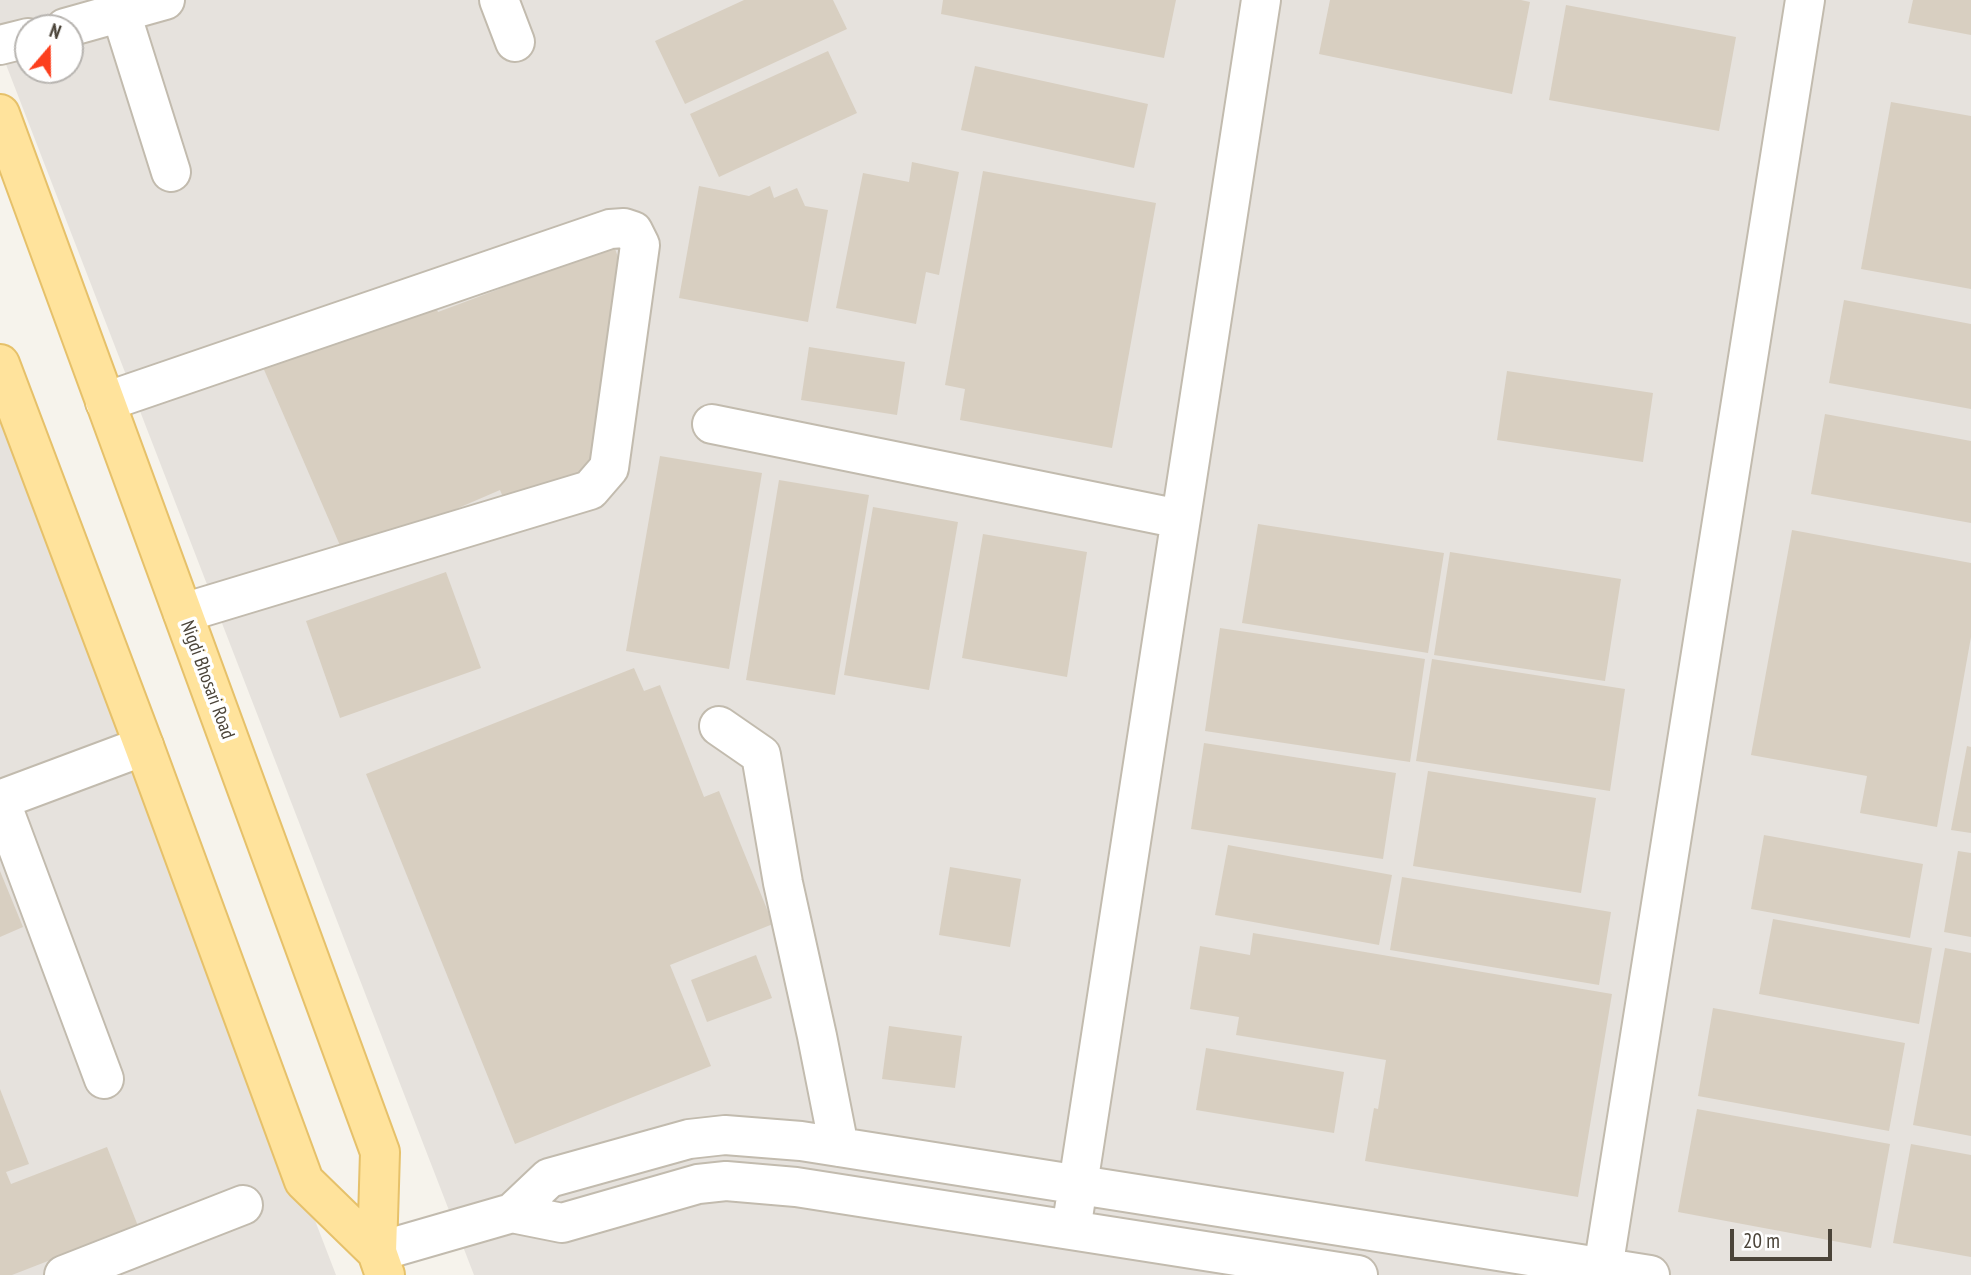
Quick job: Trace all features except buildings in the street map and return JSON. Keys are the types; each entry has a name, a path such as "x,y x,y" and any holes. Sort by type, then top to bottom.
{"main road":[{"name":"Nigdi Bhosari Road","path":"0,114 380,1152 381,1264"},
{"path":"0,364 304,1181 381,1264"}],"street":[{"path":"84,23 165,0"},
{"path":"499,0 515,42"},
{"path":"1071,1230 1261,0"},
{"path":"1603,1271 1805,0"},
{"path":"121,13 171,172"},
{"path":"105,402 610,229 624,228 633,231 639,245 609,468 590,491 183,613"},
{"path":"712,424 1180,519"},
{"path":"719,726 761,755 783,883 839,1147"},
{"path":"104,1079 1,799 144,746"},
{"path":"381,1264 512,1213 549,1178 689,1139 725,1135 801,1141 1603,1271 1650,1275"},
{"path":"512,1213 562,1223 698,1184 726,1181 796,1187 1358,1275"},
{"path":"64,1275 243,1205"}],"shaded area":[{"path":"0,0 1971,0 1971,1275 474,1275 0,49"},
{"path":"0,401 336,1275 0,1275"}]}
